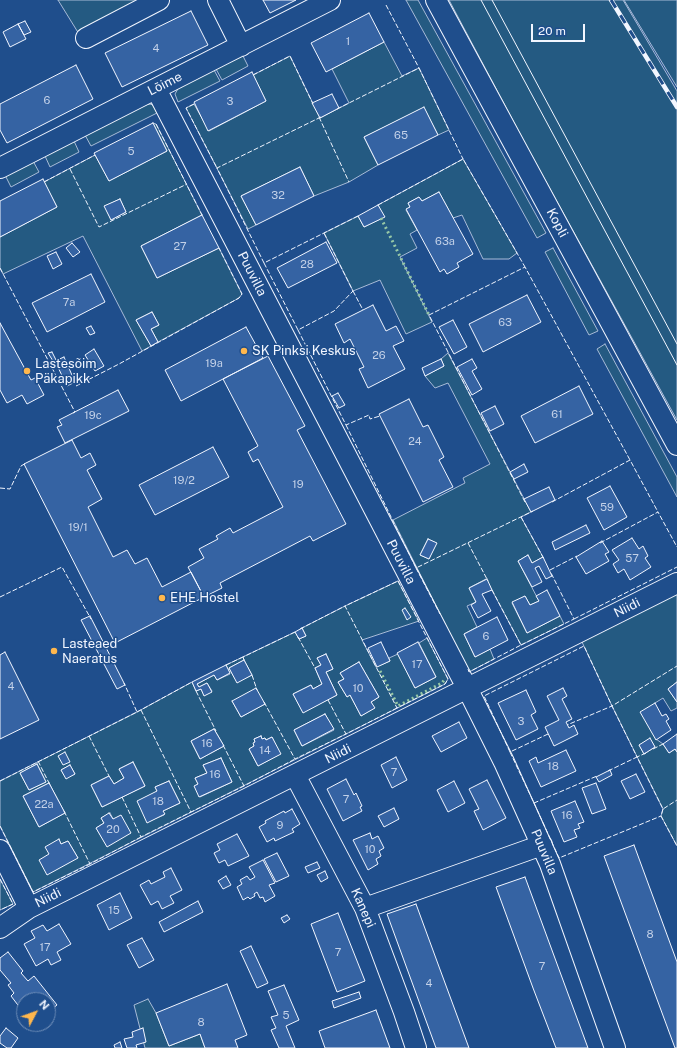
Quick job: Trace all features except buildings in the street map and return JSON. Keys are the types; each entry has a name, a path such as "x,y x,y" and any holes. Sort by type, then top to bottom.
{"street":[{"path":"86,38 159,0"},
{"path":"218,0 241,46"},
{"name":"Lõime","path":"0,168 330,0"},
{"name":"Kopli","path":"436,0 677,446"},
{"name":"Puuvilla","path":"156,89 504,762 550,864 615,1048"},
{"name":"Niidi","path":"0,928 29,908 677,583"},
{"name":"Kanepi","path":"295,775 365,908 416,1048"},
{"path":"365,908 542,845"},
{"path":"0,850 29,908"}],"shaded area":[{"path":"58,0 144,0 79,34"},
{"path":"406,0 418,0 546,233 537,238"},
{"path":"449,0 623,0 677,91 677,420 527,147"},
{"path":"624,0 677,0 677,87"},
{"path":"384,42 402,76 419,68 449,130 438,135 424,108 364,137 378,165 349,182 314,196 300,167 241,196 256,225 248,229 186,108 194,104 209,131 266,101 253,75 290,56 320,118 349,103 332,69"},
{"path":"243,56 248,66 222,80 216,69"},
{"path":"214,70 220,81 178,102 175,94 179,87"},
{"path":"145,105 153,105 157,113 91,146 85,135"},
{"path":"153,123 156,124 202,215 141,246 157,278 219,248 242,294 239,298 158,342 151,329 159,325 152,312 136,320 151,346 142,351 83,236 3,274 0,268 0,237 57,207 44,182 95,155 109,181 167,151","holes":["120,199 126,212 111,220 105,206"]},
{"path":"74,141 79,152 50,167 45,156"},
{"path":"463,159 517,253 509,259 483,259 462,215 453,218 439,192 422,201 419,197 408,203 410,207 406,210 417,230 410,234 417,248 400,257 432,322 406,334 380,280 353,291 324,233 358,216 364,227 384,217 378,205"},
{"path":"33,161 39,172 11,187 5,175"},
{"path":"553,248 598,331 589,335 545,252"},
{"path":"605,344 677,477 677,497 597,349"},
{"path":"448,353 531,512 521,517 543,557 532,563 528,555 518,561 539,601 530,605 525,596 512,603 527,633 560,616 564,624 521,645 486,579 469,588 476,602 467,606 477,627 464,634 475,657 490,649 494,659 469,672 393,520 465,483 463,478 490,464 448,383 435,388 425,376 444,366 441,359","holes":["428,539 436,543 429,559 420,555"]},
{"path":"398,581 419,621 362,640 376,667 390,661 389,658 398,654 415,688 436,677 419,643 427,638 448,679 445,684 33,892 0,826 0,781 137,712 192,682 196,691 201,689 204,695 212,691 207,683 199,687 197,684 214,675 217,680 230,674 226,665 295,632 299,639 306,636 302,628","holes":["326,654 333,669 326,672 337,695 303,712 293,694 311,685 313,689 322,684 315,668 321,665 317,658","244,660 252,675 237,682 229,668","359,662 379,697 371,702 374,708 361,716 350,695 347,697 338,682 344,679 340,673","232,701 265,704 241,717","325,714 334,730 302,746 294,730","214,729 224,746 200,759 191,741","261,736 262,739 265,738 266,740 272,737 280,754 258,766 249,749 254,746 254,739","221,758 232,782 200,797 195,786 198,784 195,778 207,773 203,765","133,762 145,786 102,807 91,785 109,776 114,784 124,778 119,769","37,764 46,782 29,790 20,773","70,765 75,774 66,778 61,770","169,781 180,803 163,811 164,815 147,822 157,791 155,787","49,783 65,813 39,827 23,796","110,813 113,819 107,846 96,828 104,823 101,818","59,840 61,844 68,841 78,858 49,854"]},
{"path":"677,591 677,682 668,689 677,702 677,708 671,711 663,698 655,703 656,739 663,744 669,753 675,749 677,752 677,846 661,816 663,809 582,642 597,632","holes":["650,739 655,747 644,754 639,745"]},
{"path":"0,879 13,904 0,910"},
{"path":"148,999 156,1013 169,1046 200,1034 205,1048 145,1048 134,1005"}],"tram line":[{"path":"481,0 677,365"},
{"path":"492,0 677,344"}],"railway":[{"path":"611,0 677,107"}],"hedge":[{"path":"381,218 429,315"},
{"path":"380,671 398,706 442,683 445,679"}],"fence":[{"path":"386,5 419,68"},
{"path":"253,75 290,56 313,104"},
{"path":"337,109 419,68 463,159"},
{"path":"194,104 186,108 217,168"},
{"path":"319,117 349,182"},
{"path":"321,117 217,168 264,263 358,216"},
{"path":"156,124 202,215"},
{"path":"44,182 95,155"},
{"path":"378,205 463,159 525,267"},
{"path":"70,169 99,227 187,184"},
{"path":"264,263 298,330 334,311 353,291 324,233"},
{"path":"76,386 239,298 242,294 219,248"},
{"path":"525,502 429,315 525,267 630,460"},
{"path":"0,268 75,412 73,413"},
{"path":"353,291 363,310"},
{"path":"298,330 346,425 369,415 370,419 380,416"},
{"path":"346,425 416,568 533,511"},
{"path":"552,502 630,460 658,512"},
{"path":"0,488 10,489 21,466 26,463"},
{"path":"600,543 658,512 677,547"},
{"path":"521,517 544,559"},
{"path":"468,543 488,581"},
{"path":"550,570 577,556"},
{"path":"0,597 62,567 91,619"},
{"path":"574,619 677,567"},
{"path":"416,568 440,614"},
{"path":"521,645 574,619 551,573"},
{"path":"398,581 448,679 445,684 397,708 345,606 398,581"},
{"path":"468,669 469,672 521,645 491,588"},
{"path":"300,629 345,606"},
{"path":"244,660 243,657 295,632"},
{"path":"298,637 315,668"},
{"path":"548,734 510,752 484,696 584,646 612,706 567,725"},
{"path":"226,665 243,657"},
{"path":"646,753 637,757 612,706 677,666"},
{"path":"252,675 257,690"},
{"path":"137,712 192,682"},
{"path":"0,781 137,712 124,683"},
{"path":"196,691 216,731"},
{"path":"328,700 346,734 397,708"},
{"path":"264,702 295,759 346,734"},
{"path":"141,710 191,812 244,786"},
{"path":"89,736 109,776"},
{"path":"653,749 663,744"},
{"path":"223,745 244,786 295,759"},
{"path":"510,752 534,803 597,776"},
{"path":"608,771 637,757 663,809 677,800"},
{"path":"38,761 50,785"},
{"path":"122,797 141,837 191,812"},
{"path":"534,803 559,858 661,816"},
{"path":"663,809 661,816 677,846"},
{"path":"64,811 90,864 141,837"},
{"path":"0,826 33,892 90,864"},
{"path":"0,879 13,904 0,910"}],"place":[{"name":"SK Pinksi Keskus","path":"244,351"},
{"name":"Lastesõim Päkapikk","path":"27,371"},
{"name":"EHE Hostel","path":"162,598"},
{"name":"Lasteaed Naeratus","path":"54,651"}]}
